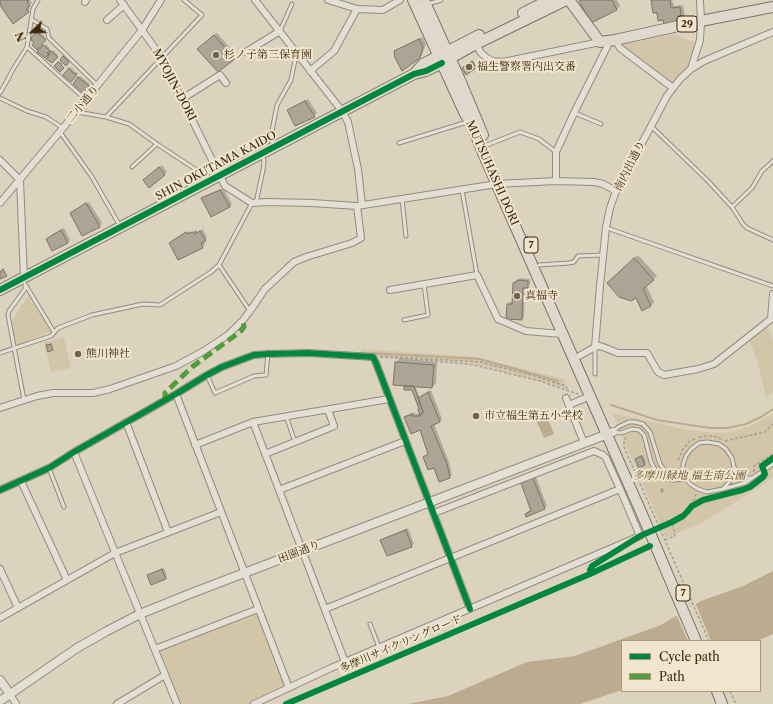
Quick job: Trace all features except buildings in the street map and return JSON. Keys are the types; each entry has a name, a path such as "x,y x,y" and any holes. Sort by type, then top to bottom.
{"main road":[{"name":"MUTSUHASHI DORI","path":"413,0 444,57 473,120 586,395 610,433"},
{"name":"SHIN OKUTAMA KAIDO","path":"1,288 24,281 121,227 262,153 414,74 426,71 444,57 549,0"},
{"name":"SHIN OKUTAMA KAIDO","path":"444,57 476,44 566,0"},
{"path":"569,0 608,41"},
{"name":"MUTSUHASHI DORI","path":"425,2 444,57"},
{"name":"29","path":"608,41 773,7"},
{"name":"MUTSUHASHI DORI","path":"473,120 487,145 500,184 539,265 579,356 610,433"},
{"name":"7","path":"610,433 662,543 703,640"},
{"name":"7","path":"662,543 696,640"},
{"path":"717,692 722,704"},
{"path":"724,692 730,704"}],"street":[{"name":"二小通り","path":"0,203 98,86 142,30 161,0"},
{"path":"0,408 37,396 53,393 93,393 110,389 176,366 202,352 228,335 243,320 265,289 294,262 352,243 360,238 360,206 356,162 348,122 342,112 255,0"},
{"path":"328,0 357,8 383,10 400,0"},
{"path":"691,69 692,62 699,45 701,21 700,0"},
{"name":"MYOJIN-DORI","path":"122,3 161,57 226,187 254,203"},
{"path":"107,20 122,3"},
{"path":"310,71 334,51 357,8"},
{"path":"246,52 280,31"},
{"name":"南内出通り","path":"595,347 606,227 610,208 616,192 664,101 677,82 691,69 704,61 773,32"},
{"path":"556,181 556,152 608,41"},
{"path":"476,44 481,53 487,58 493,61 503,62 608,41 620,48 673,88"},
{"path":"182,99 220,75 226,84"},
{"path":"0,160 20,180 24,281"},
{"path":"254,203 312,203 360,206 500,184 556,181 594,182 604,184 616,192"},
{"path":"390,290 477,275 498,319 526,331 562,334"},
{"path":"579,356 599,346 618,353 647,353 658,372 664,375 698,369 714,364 771,319 773,294"},
{"path":"0,490 49,468 74,452 222,367 254,355 308,353 373,357 470,609"},
{"path":"176,394 289,688"},
{"path":"569,405 586,395"},
{"path":"566,398 584,443"},
{"path":"195,445 253,422 389,399"},
{"path":"265,454 334,426 328,410"},
{"path":"126,422 168,532"},
{"path":"253,422 345,662"},
{"name":"田園通り","path":"0,701 77,648 140,614 610,433"},
{"path":"279,490 406,441"},
{"path":"254,704 317,674 640,536 606,458 594,451 434,513"},
{"path":"74,452 177,704"},
{"path":"21,481 67,580"},
{"path":"325,609 620,489"},
{"path":"0,618 115,553 221,512"},
{"path":"0,569 18,608"},
{"path":"155,650 258,609"},
{"path":"117,704 165,674"},
{"path":"0,680 16,704"}],"lane":[{"path":"0,93 27,46 33,9 38,0"},
{"path":"106,117 202,15 184,0"},
{"path":"425,2 441,0"},
{"path":"280,31 292,4"},
{"path":"31,18 47,29 49,38 98,86"},
{"path":"27,46 86,100"},
{"path":"273,148 271,136 275,111 291,80 297,53"},
{"path":"0,98 27,111 46,117 61,130 121,227"},
{"path":"77,112 106,117 129,124 201,173 208,182"},
{"path":"574,113 601,124"},
{"path":"399,143 473,120"},
{"path":"651,126 707,180 732,208 747,228 773,240"},
{"path":"487,145 520,132 539,139 556,152"},
{"path":"132,167 157,144"},
{"path":"0,353 51,336 58,328 92,315 143,304 160,305 211,272 219,265 254,203 264,170 262,153"},
{"path":"732,208 752,188 762,171 773,161"},
{"path":"462,190 477,275"},
{"path":"402,199 406,236"},
{"path":"606,227 773,286"},
{"path":"539,265 574,262 578,256 603,256"},
{"path":"219,265 250,311"},
{"path":"24,281 54,332"},
{"path":"24,281 24,289 9,311 8,315 24,400"},
{"path":"404,320 428,315 424,284"},
{"path":"595,347 595,374"},
{"path":"207,375 215,393 254,376 266,375 268,354"},
{"path":"286,416 295,442"},
{"path":"610,433 629,422 643,424 650,432 662,467 666,471 670,472 684,470"},
{"path":"610,433 621,433 632,429 639,430 644,435 651,462 656,473 666,479 673,480 686,478"},
{"path":"753,478 743,478 738,474 734,467 732,458 726,449 719,444 707,442 695,445 684,460 683,464 686,478 694,487 702,491 711,492 745,483 753,478 773,464"},
{"path":"723,489 730,481 734,467"},
{"path":"49,468 64,506"},
{"path":"370,624 380,647"}],"path":[{"path":"373,357 414,359 474,365 540,381 586,395"},
{"path":"373,357 481,362 535,376 566,386 567,390"},
{"path":"628,434 624,442 624,447 662,543 709,640"},
{"path":"764,470 762,466 773,458"},
{"path":"688,512 692,506 696,494 693,492"},
{"path":"692,506 699,502"},
{"path":"640,536 670,523 675,536 662,543"},
{"path":"730,692 736,704"}],"green space":[{"path":"675,34 698,44 688,70 672,85 621,45"},
{"path":"28,296 51,331 16,346 11,322"},
{"path":"767,326 773,341 773,392 766,397 757,360 749,340"},
{"path":"64,337 71,368 51,372 44,342"},
{"path":"361,349 475,357 564,379 566,388 475,364 361,355"},
{"name":"多摩川緑地 福生南公園","path":"612,413 689,430 715,433 731,432 750,426 773,413 773,477 703,522 666,538"},
{"path":"259,613 287,687 251,704 180,704 158,652"}],"shaded area":[{"path":"544,409 554,434 544,438 533,413"},
{"path":"773,571 773,634 759,640 621,640 621,690 580,704 408,704 448,696 527,662 575,656 661,625 701,601 743,586"}],"pier":[{"path":"695,602 711,640 688,640 676,614"}],"waterway":[{"path":"353,353 480,359 558,381"},
{"path":"611,405 657,420 710,428 727,428 746,424 773,409"}],"marked path":[{"path":"165,401 165,393 192,367 241,331 244,327 243,320"}],"cycle path":[{"path":"0,290 414,74 426,71 442,63"},
{"path":"0,490 49,468 74,452 222,367 254,355 308,353 373,357 470,609"},
{"path":"590,570 592,566 640,536 683,516 692,506 703,500 750,487 763,477 765,474 762,466 773,458"},
{"name":"多摩川サイクリングロード","path":"286,704 590,574 650,546"}],"place":[{"name":"杉ノ子第三保育園","path":"216,55"},
{"name":"福生警察署内出交番","path":"469,67"},
{"name":"真福寺","path":"517,296"},
{"name":"熊川神社","path":"78,354"},
{"name":"市立福生第五小学校","path":"476,416"}]}
